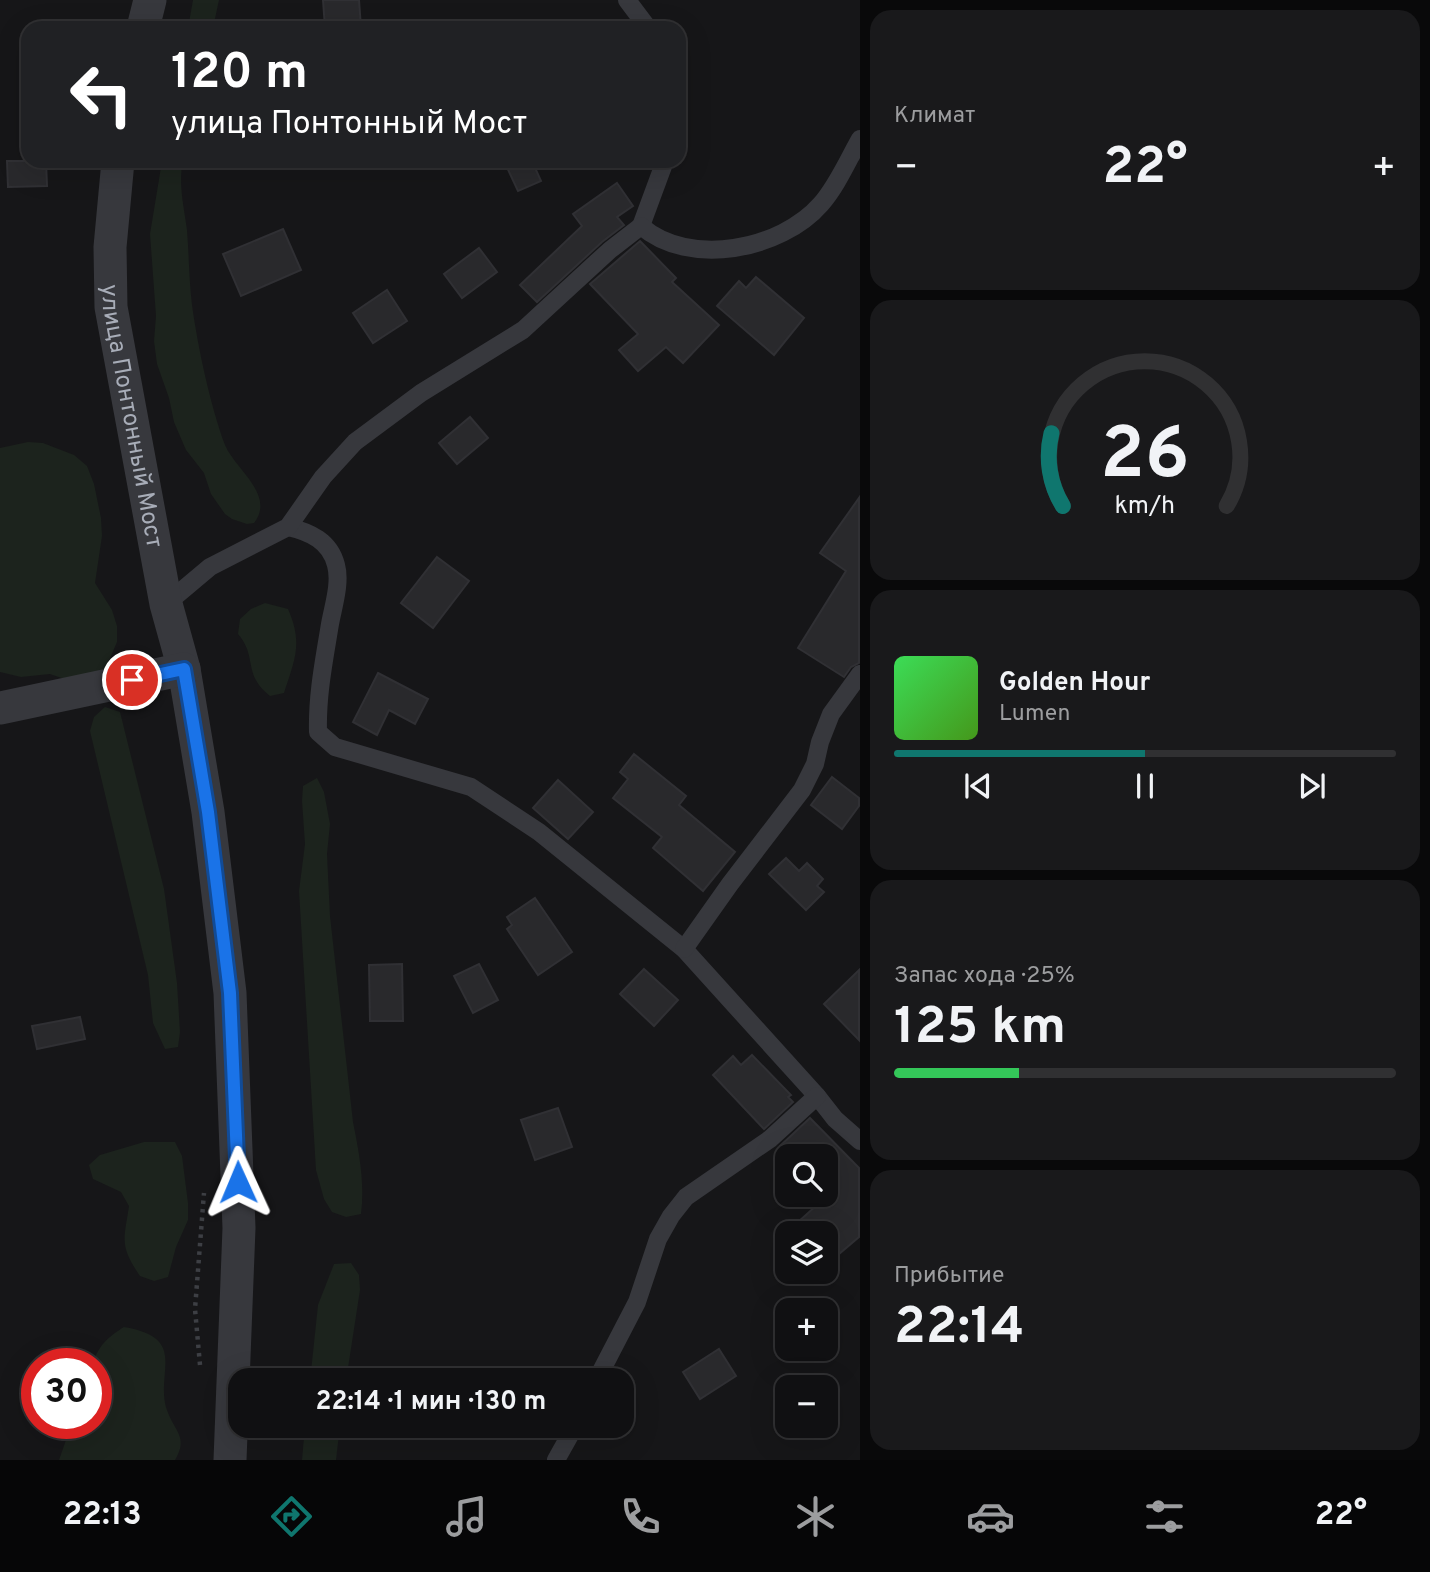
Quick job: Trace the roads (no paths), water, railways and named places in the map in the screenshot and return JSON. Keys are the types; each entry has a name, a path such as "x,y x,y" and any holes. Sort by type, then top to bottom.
{"street":[{"path":"145,21 150,0"},
{"name":"улица Понтонный Мост","path":"117,168 110,247 111,307 166,604 184,669 208,812 230,993 239,1228 230,1460"},
{"path":"0,709 184,669"}],"lane":[{"path":"627,0 643,21"},
{"path":"641,226 653,237 671,244 699,249 731,249 764,241 797,227 822,203 859,139"},
{"path":"166,604 209,568 288,527 323,477 355,442 421,393 523,330 610,250 641,226 662,168"},
{"path":"288,527 306,531 323,541 336,565 336,589 317,700 318,732 335,747 471,787 539,832 684,949 835,1119 859,1141"},
{"path":"684,949 802,790 815,764 831,714 859,674"},
{"path":"603,1368 637,1302 658,1239 671,1216 686,1197 770,1139 817,1096"},
{"path":"556,1460 568,1438"}]}
